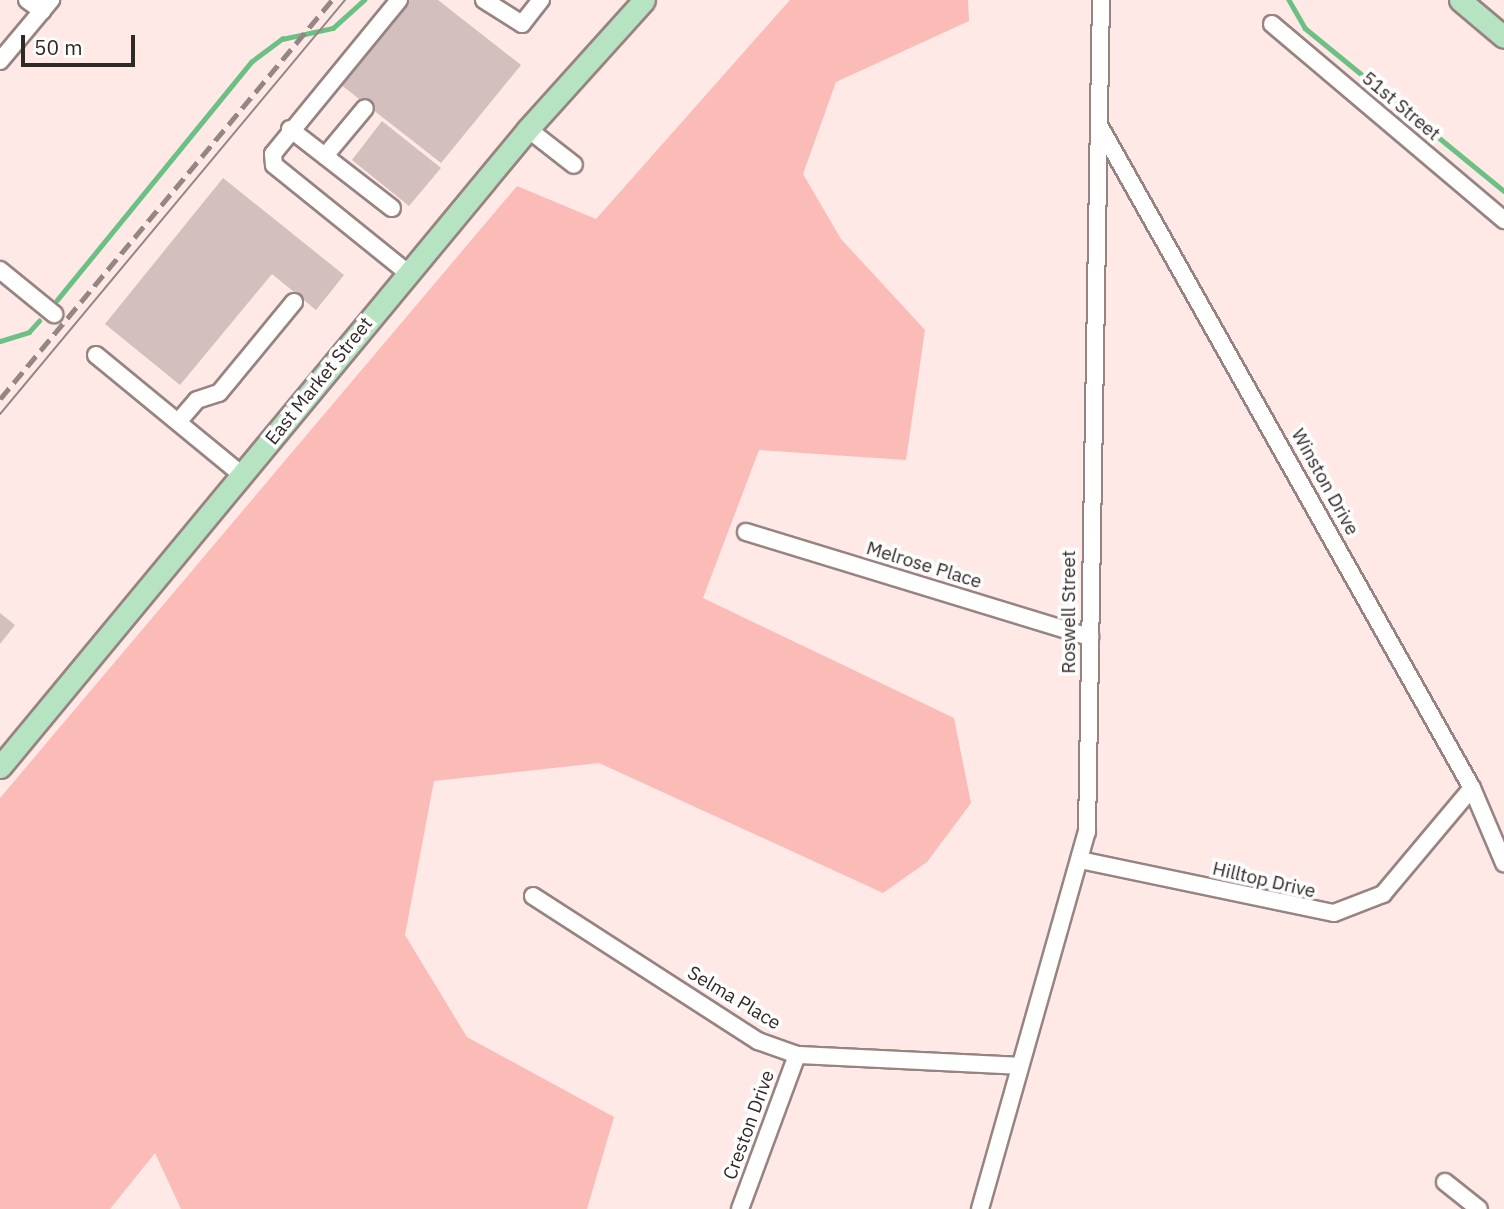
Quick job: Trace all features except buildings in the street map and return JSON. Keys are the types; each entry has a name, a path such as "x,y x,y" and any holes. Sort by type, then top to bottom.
{"main road":[{"name":"East Market Street","path":"0,766 528,130 644,0"},
{"path":"1460,0 1504,37"}],"street":[{"path":"0,61 46,6 27,0"},
{"path":"399,0 290,129 273,154 274,165 408,273"},
{"path":"484,0 522,24 541,0"},
{"name":"Roswell Street","path":"980,1209 1087,832 1094,162 1100,127 1101,0"},
{"name":"51st Street","path":"1272,24 1504,220"},
{"path":"325,156 365,108"},
{"name":"Winston Drive","path":"1100,127 1472,788 1504,863"},
{"path":"290,129 391,208"},
{"path":"528,130 574,165"},
{"path":"0,270 54,314"},
{"path":"178,422 197,400 219,393 294,302"},
{"path":"96,355 242,475"},
{"name":"Melrose Place","path":"746,533 1090,637"},
{"name":"Hilltop Drive","path":"1080,860 1334,913 1383,894 1472,788"},
{"name":"Selma Place","path":"533,896 758,1041 797,1055 1020,1066"},
{"name":"Creston Drive","path":"740,1209 797,1055"},
{"path":"1445,1182 1479,1209"}],"shaded area":[{"path":"790,0 968,0 969,21 836,82 803,174 841,239 925,330 906,460 759,450 703,598 954,718 971,803 927,862 883,893 599,763 434,781 405,935 467,1037 614,1117 587,1209 181,1209 155,1153 110,1209 0,1209 0,798 517,186 596,219"}],"waterway":[{"path":"57,300 251,62 282,39 333,28 364,0"},
{"path":"1289,0 1305,28 1504,191"},
{"path":"0,341 29,332 39,321"}],"tram line":[{"path":"0,414 345,0"}],"railway":[{"path":"0,399 332,0"}]}
